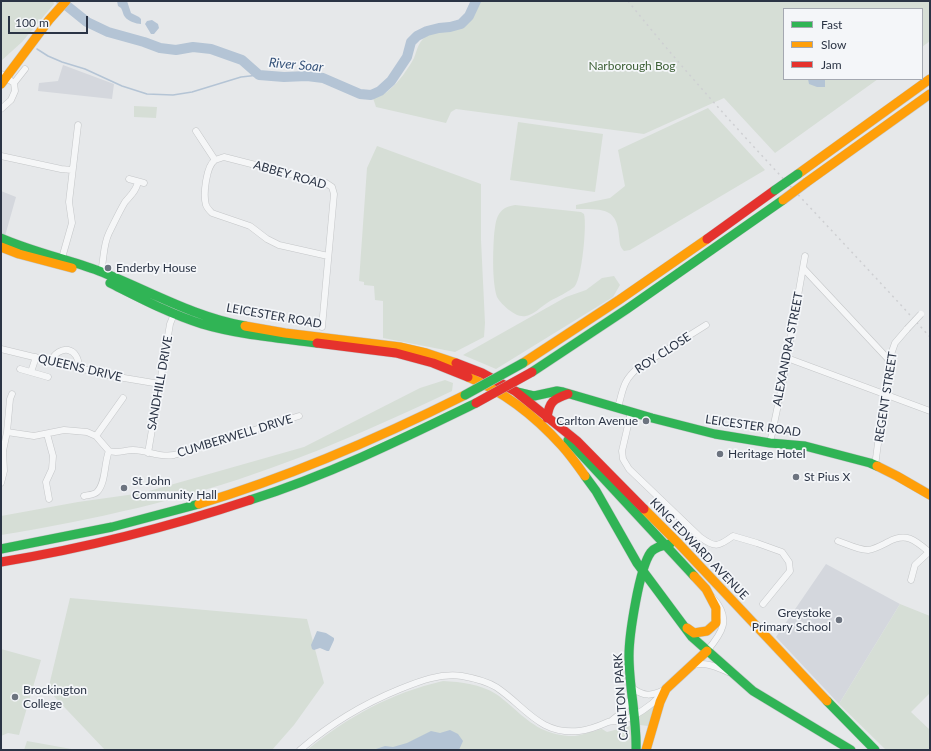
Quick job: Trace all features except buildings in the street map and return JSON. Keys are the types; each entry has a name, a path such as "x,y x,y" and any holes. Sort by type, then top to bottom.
{"main road":[{"path":"3,78 66,1"},
{"path":"1,550 87,533 175,511 252,487 293,473 350,450 465,396 523,363 642,285 930,79"},
{"path":"1,562 54,553 157,529 295,485 334,470 392,444 476,403 532,372 593,334 652,294 930,94"},
{"name":"LEICESTER ROAD","path":"1,238 22,247 62,258 101,272 183,308 234,324 285,333 400,347 440,357 456,367"},
{"name":"LEICESTER ROAD","path":"1,247 19,254 61,264 100,278 174,314 214,327 253,335 396,353 433,363 456,367"},
{"path":"456,367 506,396 551,433 596,491 637,563 682,625 707,651 753,691 851,750"},
{"name":"KING EDWARD AVENUE","path":"456,367 482,373 515,391 549,420 577,441 679,544 855,732 875,750"},
{"name":"LEICESTER ROAD","path":"515,391 534,396 557,391 715,434 770,443 805,446 870,463 930,495"},
{"path":"549,420 548,407 559,397 568,394"},
{"name":"KING EDWARD AVENUE","path":"549,420 706,589 716,608 716,623 708,632 694,633 682,625"},
{"path":"665,545 679,544"},
{"name":"CARLTON PARK","path":"636,750 636,714 629,656 630,636 643,571 650,554 656,548 665,545"},
{"name":"CARLTON PARK","path":"646,750 660,702 666,689 707,651"}],"street":[{"path":"1,109 11,100 14,91 14,83 25,69"},
{"path":"3,78 14,83"},
{"path":"62,258 72,223 69,202 78,125"},
{"path":"196,131 215,160 210,165 207,172 205,200 208,209 212,213 250,226 267,239 279,244 328,256"},
{"path":"1,156 72,170"},
{"name":"ABBEY ROAD","path":"215,160 224,157 332,187 334,194 322,327"},
{"path":"101,272 105,256 104,244 108,235 125,203 135,192 141,182 129,179"},
{"name":"ALEXANDRA STREET","path":"770,443 805,256"},
{"path":"803,268 889,360"},
{"name":"SANDHILL DRIVE","path":"148,453 170,324 174,314"},
{"name":"REGENT STREET","path":"875,466 889,360 894,343 921,314"},
{"name":"ROY CLOSE","path":"618,408 624,384 631,374 639,367 706,325"},
{"name":"QUEENS DRIVE","path":"1,349 112,376 160,384"},
{"path":"50,362 57,353 71,350 76,355 79,368"},
{"path":"31,372 36,357"},
{"path":"787,358 930,411"},
{"path":"20,369 48,377"},
{"path":"2,479 4,471 3,451 7,432 9,397"},
{"path":"96,436 123,398"},
{"path":"631,412 622,447 623,459 629,469 700,537 711,545 721,545 733,536 782,552 789,562 790,572 763,604"},
{"name":"CUMBERWELL DRIVE","path":"109,451 119,453 132,450 165,457 299,416"},
{"path":"7,432 34,436 64,430 87,432 96,436 109,451 105,459 104,475 98,492 84,496"},
{"path":"47,434 53,456 54,470 46,482 49,499"},
{"path":"838,541 867,550 896,539 912,539 929,551 915,565 911,580"},
{"name":"CARLTON PARK","path":"706,589 720,605 724,623 720,634 707,651"},
{"path":"689,667 700,663 712,665 735,676"},
{"path":"300,750 317,735 341,718 382,696 414,683 446,676 461,676 484,681 496,687 538,722 553,729 570,732 580,731 621,720 636,714 656,700 666,689"},
{"path":"610,722 621,713 633,692 654,694 666,689"}],"shaded area":[{"path":"63,65 114,84 112,99 38,91 39,83 58,81"},
{"path":"1,191 16,197 5,236 1,234"},
{"name":"Greystoke Primary School","path":"826,564 900,604 839,704 776,637"}],"green space":[{"path":"1,1 53,1 54,4 22,42 1,61"},
{"name":"Narborough Bog","path":"481,1 930,1 930,41 923,46 923,8 783,8 783,80 877,80 775,153 724,98 644,134 456,109 451,112 446,123 376,107 373,98 381,95 393,87 400,79 412,62 419,44 425,37 435,32 458,28 468,22"},
{"path":"134,106 157,107 156,118 134,117"},
{"path":"708,108 765,170 630,250 624,251 621,248 618,226 611,214 599,210 576,209 576,205 610,198 625,186 618,150"},
{"path":"518,122 603,134 595,192 510,180"},
{"path":"377,146 481,184 481,240 485,323 484,337 455,352 383,338 383,301 375,300 374,286 364,285 364,282 359,281 367,168"},
{"path":"515,205 581,212 584,214 585,220 582,262 578,281 575,286 566,293 547,303 534,313 526,316 515,314 502,304 497,297 494,283 493,250 498,216 504,209"},
{"path":"614,276 620,285 613,297 496,369 463,355 566,297 586,290 602,278"},
{"path":"445,380 453,383 452,391 363,432 271,468 205,490 138,508 69,523 1,535 1,516 78,502 142,493 304,447 420,388"},
{"path":"70,598 307,619 324,683 294,725 272,750 105,750 48,690"},
{"path":"900,604 930,616 930,693 911,712 930,730 930,750 886,750 839,704"},
{"name":"Brockington College","path":"1,649 41,660 19,735 8,733 1,736"},
{"path":"443,681 471,684 484,688 500,697 537,727 560,735 577,736 602,729 607,732 630,726 633,730 632,750 307,750 355,716 371,707 406,692"},
{"path":"657,701 648,726 640,725 638,714"},
{"path":"27,741 77,750 24,750"}],"water":[{"path":"117,1 127,1 131,13 141,19 141,24 132,22 126,18 121,8 118,6"},
{"path":"152,20 158,24 159,28 154,34 151,34 145,24 147,21"},
{"path":"808,80 825,80 825,87 817,87 809,84"},
{"path":"317,631 326,633 334,638 329,651 320,648 314,650 312,649 311,645"},
{"path":"450,730 458,734 463,741 459,750 373,750 385,746 393,747 407,743 431,731 440,733"}],"waterway":[{"name":"River Soar","path":"61,1 87,22 108,32 160,48 176,50 193,47 211,49 242,60 259,75 284,77 307,76 323,78 360,94 371,95 380,91 391,81 407,57 411,42 417,36 427,31 461,24 469,16 476,1"},
{"path":"37,49 62,62 85,69 122,86 147,94 173,95 192,92 241,77 259,75"}],"railway":[{"path":"628,1 738,130 930,337"}],"traffic: fast":[{"path":"775,190 798,174"},
{"path":"532,372 627,309 783,200"},
{"path":"1,238 99,271 189,310 226,322 245,326"},
{"path":"110,283 167,311 202,324 245,334 317,343"},
{"path":"465,395 523,363"},
{"path":"517,392 534,396 557,391 563,392 652,418 715,434 770,443 805,446 877,466"},
{"path":"250,500 337,468 476,403"},
{"path":"568,440 694,576"},
{"path":"585,476 596,491 637,563 692,637 753,691 851,750"},
{"path":"1,549 112,527 199,504"},
{"path":"636,750 629,656 633,619 642,572 647,560 651,552 655,549 670,544"},
{"path":"827,701 875,750"}],"traffic: slow":[{"path":"1,84 49,20 66,1"},
{"path":"798,174 930,79"},
{"path":"807,182 930,94"},
{"path":"783,200 807,182"},
{"path":"523,363 619,300 707,239"},
{"path":"1,247 19,254 72,268"},
{"path":"245,326 285,333 400,347 426,353 456,363"},
{"path":"468,377 495,390 531,415 562,446 585,476"},
{"path":"199,504 301,469 368,441 465,395"},
{"path":"877,466 930,495"},
{"path":"644,509 827,701"},
{"path":"687,628 694,633 707,631 716,623 716,608 706,589 694,576"},
{"path":"646,750 660,702 666,689 707,651"}],"traffic: jam":[{"path":"707,239 775,190"},
{"path":"317,343 396,353 433,363 468,377"},
{"path":"456,363 482,373 515,391 577,441 644,509"},
{"path":"476,403 532,372"},
{"path":"547,418 549,408 553,402 568,394"},
{"path":"1,562 127,536 250,500"}],"place":[{"name":"Enderby House","path":"108,268"},
{"name":"Carlton Avenue","path":"646,421"},
{"name":"Heritage Hotel","path":"720,454"},
{"name":"St Pius X","path":"796,477"},
{"name":"St John Community Hall","path":"124,488"},
{"name":"Greystoke Primary School","path":"839,620"},
{"name":"Brockington College","path":"15,697"}]}
